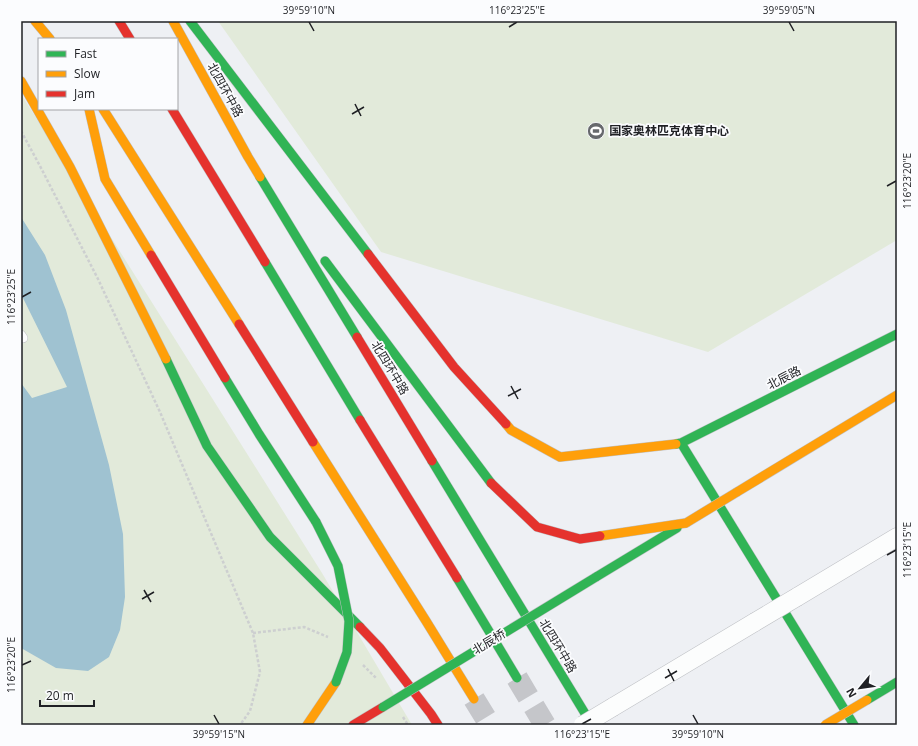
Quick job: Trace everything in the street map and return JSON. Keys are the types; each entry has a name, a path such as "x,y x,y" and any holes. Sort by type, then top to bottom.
{"main road":[{"path":"35,21 49,38"},
{"name":"北四环中路","path":"173,21 248,157 592,725"},
{"path":"190,21 454,367 511,430 560,457 681,443 854,725"},
{"path":"119,22 129,38"},
{"path":"52,27 58,38"},
{"path":"21,81 70,166 157,340 207,446 270,537 380,648 438,725"},
{"path":"88,110 104,178 259,434 316,522 338,566 349,621 347,652 336,682 307,725"},
{"path":"104,110 422,614 474,699"},
{"path":"173,110 516,678"},
{"path":"248,157 304,233"},
{"path":"319,252 493,486 537,527 580,539 686,523"},
{"name":"北辰路","path":"681,443 897,334"},
{"name":"北辰桥","path":"353,725 897,395"},
{"path":"825,725 897,682"}],"street":[{"path":"583,725 897,537"}],"path":[{"path":"21,131 98,278 160,412 252,633 260,672 250,711 240,725"}],"green space":[{"name":"国家奥林匹克体育中心","path":"218,21 897,21 897,240 708,352 381,252"},
{"path":"21,94 322,573 412,725 21,725"}],"water":[{"path":"21,217 45,255 66,310 109,465 123,534 125,597 120,630 109,657 88,671 56,668 21,648 21,383 32,398 67,387 21,294"}],"tunnel":[{"path":"517,678 545,725"},
{"path":"474,699 490,725"}],"traffic: fast":[{"path":"190,21 368,254"},
{"path":"260,177 357,337"},
{"path":"325,261 491,483"},
{"path":"265,262 360,420"},
{"path":"676,444 681,443 897,334"},
{"path":"166,359 207,446 270,537 360,627"},
{"path":"225,378 316,522"},
{"path":"681,443 854,725"},
{"path":"432,461 592,725"},
{"path":"316,522 338,566 349,621 347,652 336,682"},
{"path":"596,577 677,528"},
{"path":"383,707 596,577"},
{"path":"457,578 517,678"},
{"path":"867,700 897,682"}],"traffic: slow":[{"path":"35,21 49,38"},
{"path":"173,21 260,177"},
{"path":"21,81 70,167 166,359"},
{"path":"89,110 105,179 151,255"},
{"path":"104,110 239,324"},
{"path":"737,492 897,395"},
{"path":"506,424 511,430 560,457 676,444"},
{"path":"313,442 474,699"},
{"path":"686,523 737,492"},
{"path":"600,536 686,523"},
{"path":"307,725 336,682"},
{"path":"825,725 867,700"}],"traffic: jam":[{"path":"119,21 129,38"},
{"path":"173,110 265,262"},
{"path":"368,254 454,367 506,424"},
{"path":"151,255 225,378"},
{"path":"239,324 313,442"},
{"path":"357,337 432,461"},
{"path":"360,420 457,578"},
{"path":"491,483 537,527 580,539 600,536"},
{"path":"360,627 380,648 438,725"},
{"path":"353,725 383,707"}],"place":[{"name":"国家奥林匹克体育中心","path":"596,131"}]}
